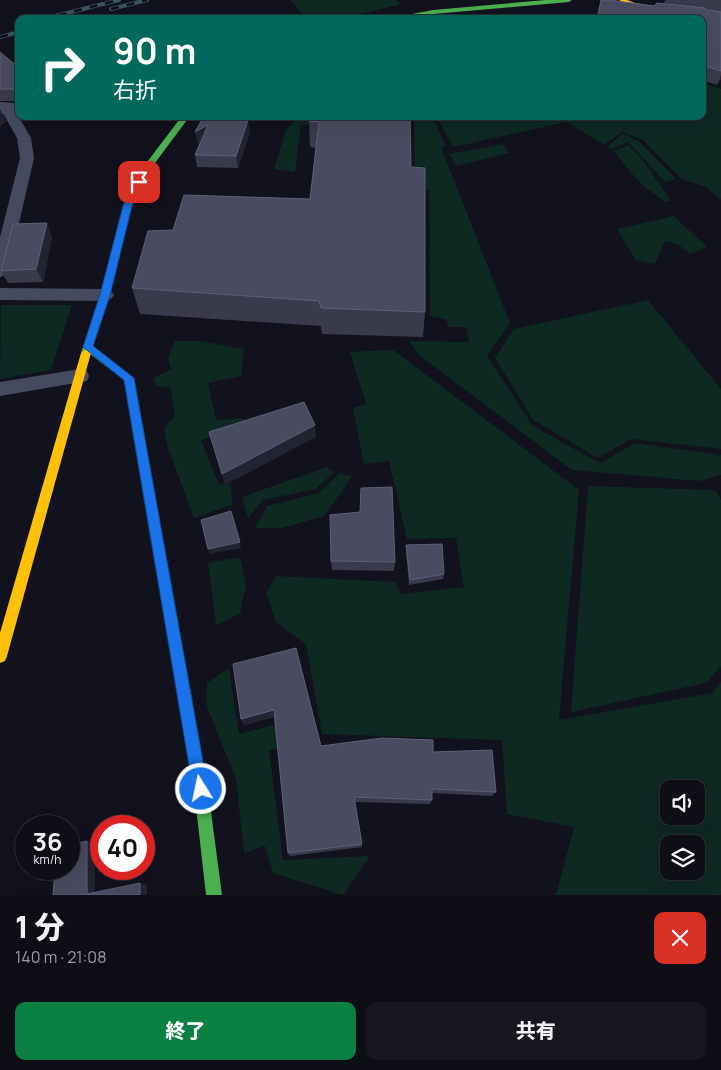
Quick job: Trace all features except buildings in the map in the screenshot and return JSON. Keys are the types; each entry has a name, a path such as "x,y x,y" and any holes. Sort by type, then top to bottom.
{"street":[{"path":"411,15 455,8 545,4 569,0"},
{"path":"622,0 633,5 696,15"},
{"path":"706,17 721,19"},
{"path":"0,656 88,347 105,295 127,206 145,170 183,120"},
{"path":"88,347 129,378 201,789 214,895"}],"lane":[{"path":"0,271 27,158 24,138 8,108"},
{"path":"0,294 105,295"},
{"path":"0,389 80,376"}],"green space":[{"path":"290,0 396,0 401,4 358,15 303,15"},
{"path":"706,84 721,89 721,200 706,187 682,179 643,140 622,132 604,145 567,122 453,147 438,120 706,120"},
{"path":"296,120 351,120 301,125 295,172 274,169 286,129"},
{"path":"414,120 434,120 446,147 441,147 510,323 487,356 533,426 600,463 635,443 721,455 721,475 699,481 572,470 418,354 409,341 469,342 466,327 449,327 446,319 430,316 429,190 415,189"},
{"path":"622,134 639,141 676,179 665,182 628,142 612,149 607,147"},
{"path":"503,144 509,153 456,166 450,154"},
{"path":"628,145 643,160 671,201 665,202 642,185 614,152"},
{"path":"674,216 707,247 690,254 679,245 665,241 655,264 636,260 617,229"},
{"path":"648,300 721,389 721,449 631,439 598,458 533,420 495,358 514,329"},
{"path":"1,305 72,305 51,370 0,379"},
{"path":"175,341 200,341 244,349 241,376 208,383 216,420 243,418 247,427 201,440 219,485 231,483 232,505 194,518 168,448 164,429 175,415 170,387 155,386 154,378 171,369 168,358"},
{"path":"393,350 579,490 559,720 712,693 721,682 721,895 556,895 574,827 507,814 502,740 322,734 306,644 276,622 266,593 277,576 396,582 401,594 464,587 456,538 407,539 389,461 364,464 353,408 366,404 350,352"},
{"path":"327,467 334,472 316,489 263,500 248,519 242,497"},
{"path":"340,473 352,477 324,516 282,528 255,528 267,506 319,493"},
{"path":"588,486 715,490 721,500 721,666 706,683 571,712"},
{"path":"240,557 246,585 240,614 216,625 208,563"},
{"path":"229,668 239,734 308,716 313,739 269,750 283,860 370,856 343,895 273,873 265,846 244,853 236,779 207,707 207,683"}],"railway":[{"path":"59,15 119,0"},
{"path":"111,9 147,0"},
{"path":"0,37 15,33"}],"traffic: fast":[{"path":"414,15 569,0"},
{"path":"86,353 105,295 127,206 145,170 183,120"},
{"path":"88,347 129,378 201,789 214,895"}],"traffic: slow":[{"path":"622,0 633,5 696,15"},
{"path":"706,17 721,19"},
{"path":"0,656 86,353"}],"route":[{"path":"139,182 127,206 105,295 88,347 129,378 201,789"}]}
